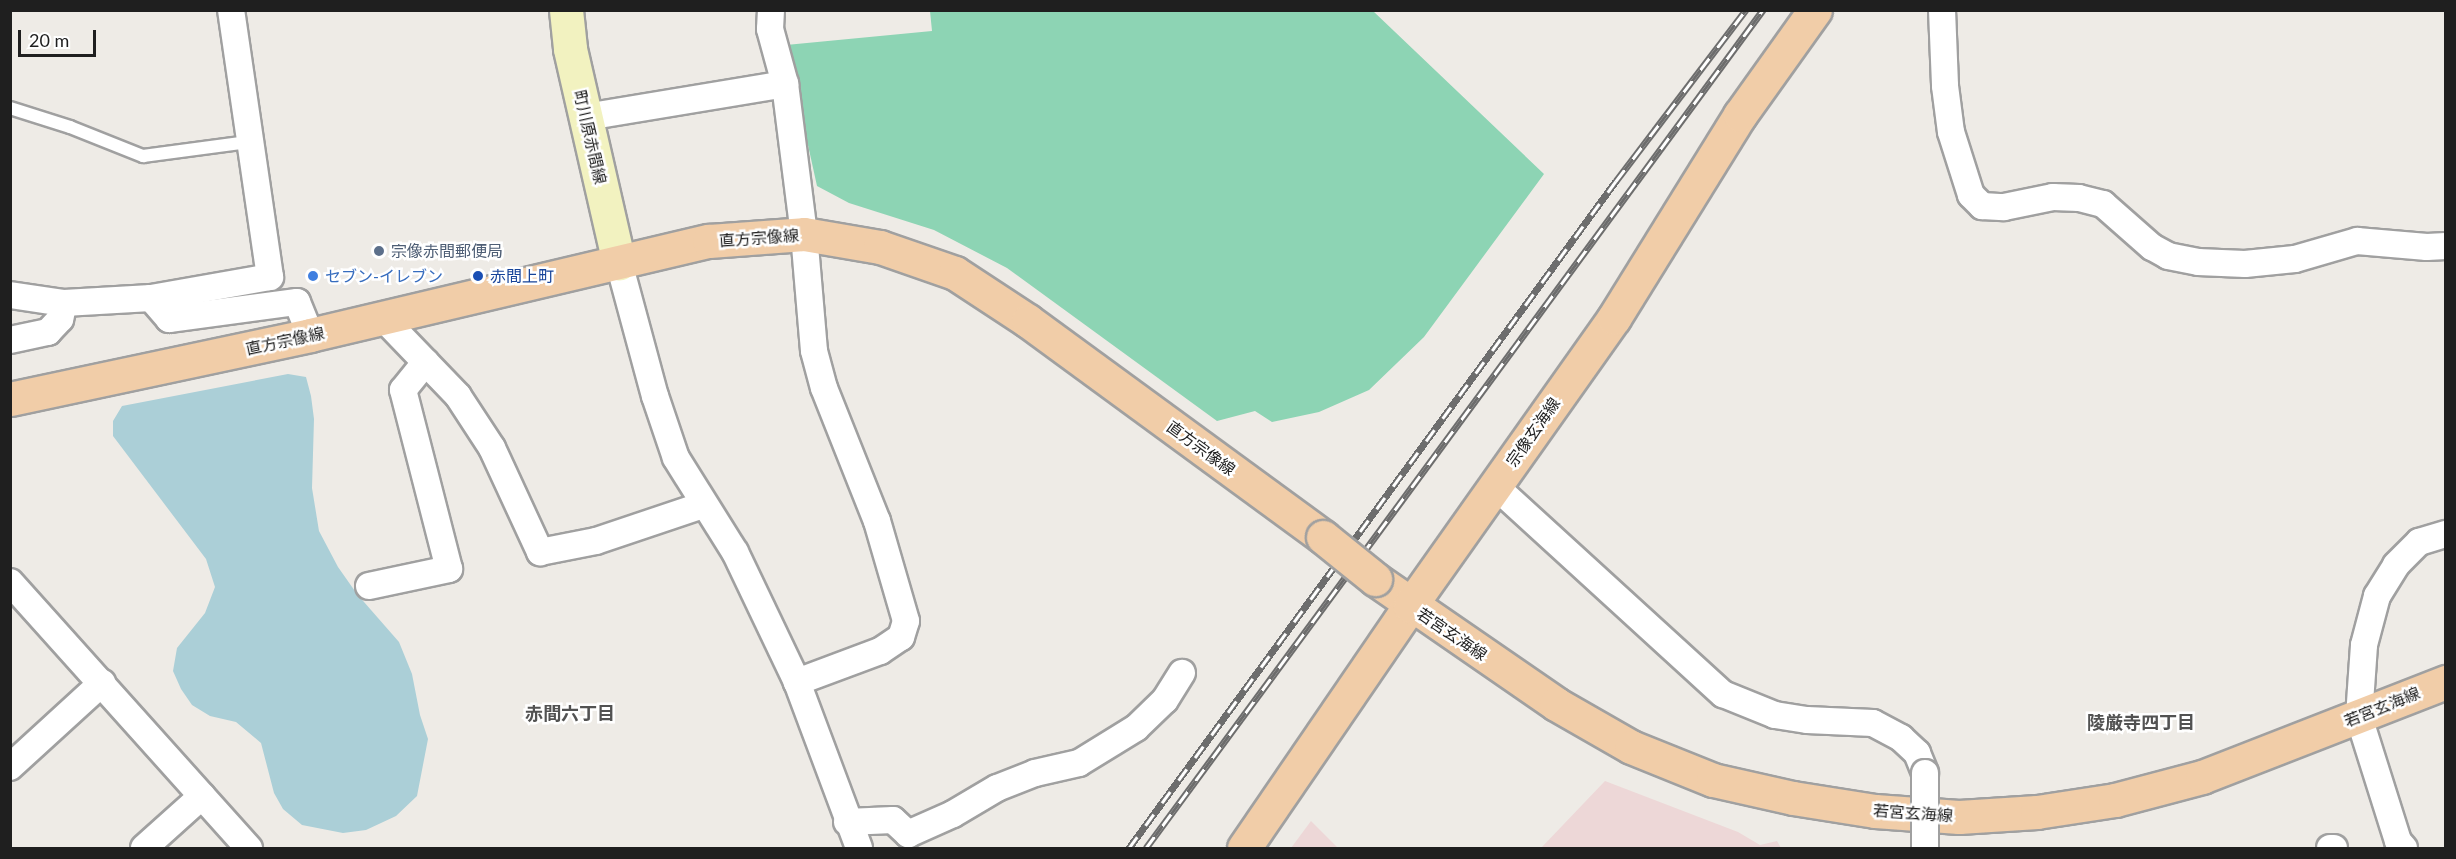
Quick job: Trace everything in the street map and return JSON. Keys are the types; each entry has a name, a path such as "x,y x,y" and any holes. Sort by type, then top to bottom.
{"main road":[{"name":"町川原赤間線","path":"566,10 570,49 619,263"},
{"name":"宗像玄海線","path":"1244,849 1410,606 1614,318 1740,115 1815,10"},
{"name":"直方宗像線","path":"10,399 310,335 709,241 804,234 880,247 955,273 1028,321 1323,537 1410,606"},
{"name":"若宮玄海線","path":"1410,606 1556,705 1631,747 1713,780 1793,798 1875,811 1959,817 2037,812 2115,800 2202,777 2445,682"}],"street":[{"path":"10,295 64,303 151,298 270,277 248,142 231,10"},
{"path":"771,10 770,30 785,84 804,234 814,351 824,388 877,521 906,621 901,637 880,651 797,682"},
{"path":"1942,10 1945,86 1952,132 1971,195 1982,206 2004,207 2053,197 2079,198 2103,204 2152,247 2168,256 2198,262 2245,264 2295,259 2357,241 2427,248 2445,246"},
{"path":"586,117 785,84"},
{"path":"619,263 655,396 676,458 703,505 735,552 797,682 847,822 859,849"},
{"path":"151,298 169,319 297,302 310,335"},
{"path":"10,340 48,333 60,319 64,303"},
{"path":"383,318 458,396 492,448 540,552 596,541 703,505"},
{"path":"369,586 449,569 403,390 426,362"},
{"path":"1495,486 1723,693 1775,715 1807,720 1874,723 1902,738 1917,753 1925,773 1925,849"},
{"path":"2404,849 2398,841 2359,717 2364,645 2377,596 2396,565 2419,542 2445,534"},
{"path":"10,582 249,849"},
{"path":"847,822 893,820 908,834 953,814 997,788 1035,773 1079,763 1136,728 1165,700 1182,673"},
{"path":"10,767 102,683"},
{"path":"144,849 202,796"}],"lane":[{"path":"10,108 70,127 143,156 248,142"}],"shaded area":[{"path":"1605,781 1738,832 1760,845 1777,841 1781,848 1541,848"},
{"path":"1311,821 1338,848 1291,848"}],"green space":[{"path":"930,11 1373,11 1544,174 1424,337 1369,390 1319,412 1272,422 1255,411 1217,421 1007,268 934,230 849,203 817,186 786,45 932,31"}],"water":[{"path":"288,374 306,377 311,396 314,419 312,488 319,531 338,567 357,594 399,642 412,674 420,715 428,739 417,796 396,816 366,830 343,833 302,825 283,809 274,793 261,743 236,722 210,716 192,705 181,689 173,671 177,648 205,613 215,587 206,559 113,436 113,421 122,406"}],"railway":[{"path":"1129,848 1616,181 1746,10"},
{"path":"1146,848 1763,10"}],"place":[{"name":"宗像赤間郵便局","path":"379,251"},
{"name":"セブン-イレブン","path":"313,276"},
{"name":"赤間上町","path":"478,276"}],"district":[{"name":"赤間六丁目","path":"570,713"},
{"name":"陵厳寺四丁目","path":"2141,722"}]}
